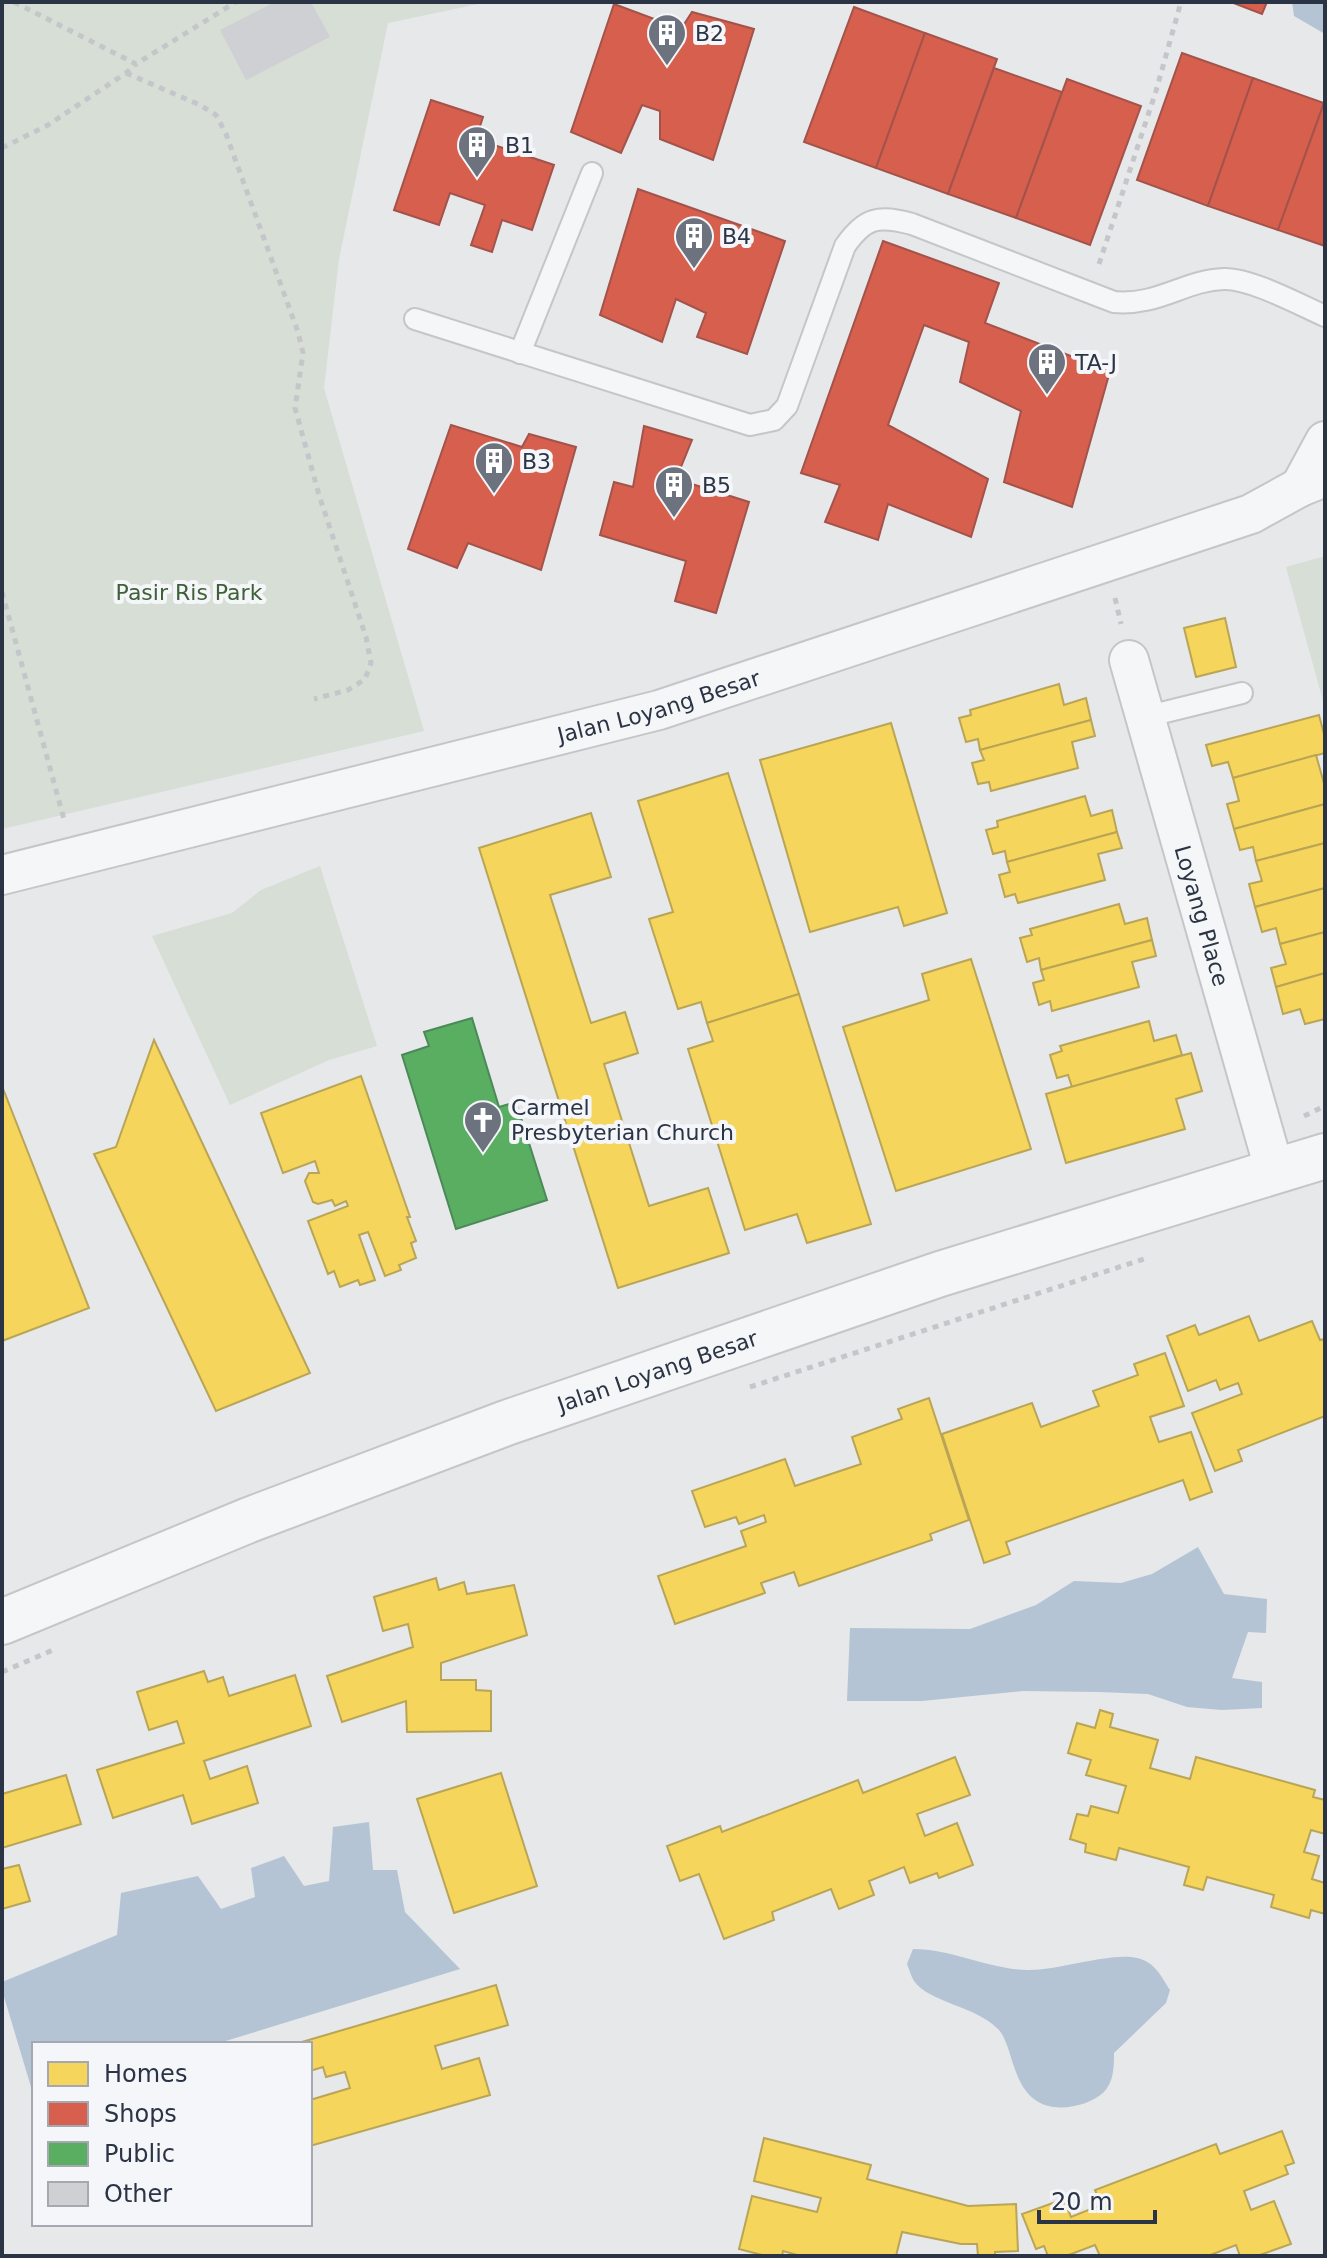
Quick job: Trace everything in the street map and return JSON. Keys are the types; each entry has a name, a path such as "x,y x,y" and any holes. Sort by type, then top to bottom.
{"street":[{"name":"Jalan Loyang Besar","path":"2,875 69,840 659,710 1251,514 1312,482 1325,441"},
{"name":"Loyang Place","path":"1129,660 1275,1172"},
{"name":"Jalan Loyang Besar","path":"2,1622 249,1520 506,1423 940,1274 1325,1156"}],"lane":[{"path":"520,353 592,173"},
{"path":"415,319 750,425 774,420 787,406 845,246 856,229 872,220 889,218 912,224 1114,302 1136,304 1225,279 1246,283 1325,316"},
{"path":"1145,717 1242,693"}],"path":[{"path":"14,2 136,64"},
{"path":"2,148 48,125 136,64 236,2"},
{"path":"1090,292 1156,91 1181,2"},
{"path":"126,73 216,115 226,134 298,332 303,353 295,408 319,495 366,637 371,663 365,679 348,690 314,699"},
{"path":"1106,562 1129,660"},
{"path":"2,592 69,840"},
{"path":"69,840 79,819"},
{"path":"52,825 69,840"},
{"path":"738,1391 1150,1256"},
{"path":"2,1672 59,1647"}],"green space":[{"name":"Pasir Ris Park","path":"2,2 488,2 388,23 339,259 324,388 424,731 2,829"},
{"path":"1325,556 1325,708 1286,567"},
{"path":"320,866 377,1046 329,1060 230,1105 152,936 232,913 261,890"}],"water":[{"path":"1292,2 1325,2 1325,34 1294,16"},
{"path":"1198,1547 1224,1594 1267,1599 1266,1633 1248,1632 1232,1678 1262,1682 1262,1708 1222,1710 1187,1707 1148,1694 1099,1692 1023,1691 922,1701 847,1701 850,1628 970,1629 1036,1605 1074,1581 1121,1583 1152,1574"},
{"path":"369,1822 373,1870 397,1870 405,1912 460,1969 223,2042 32,2042 32,2090 2,1982 117,1935 121,1893 198,1876 221,1909 255,1897 251,1868 284,1856 304,1886 329,1881 333,1827"},
{"path":"913,1949 1027,1970 1113,1957 1137,1958 1153,1966 1170,1990 1166,2003 1114,2053 1111,2079 1103,2093 1079,2105 1050,2106 1041,2104 1026,2091 998,2029 978,2015 931,1995 914,1981 907,1964"}],"building: Homes":[{"path":"1225,618 1236,667 1196,677 1184,628"},
{"path":"1059,684 1064,705 1086,698 1091,720 980,750 978,739 966,742 959,718 971,715 970,710"},
{"path":"1319,715 1325,753 1233,778 1228,762 1212,766 1206,745"},
{"path":"1091,720 1095,736 1072,742 1078,768 991,791 989,782 978,784 972,763 984,760 980,750"},
{"path":"891,723 947,913 904,926 898,907 810,932 760,760"},
{"path":"1316,755 1325,787 1325,804 1234,829 1227,804 1239,801 1233,778"},
{"path":"728,773 799,994 707,1023 701,1002 678,1009 649,919 673,912 638,801"},
{"path":"1085,796 1091,816 1112,810 1117,832 1007,862 1005,851 993,854 986,830 998,827 997,821"},
{"path":"1325,804 1325,843 1256,861 1253,847 1240,850 1234,829"},
{"path":"591,813 611,877 550,895 591,1023 625,1012 638,1053 604,1064 649,1206 708,1188 729,1253 618,1288 479,848"},
{"path":"1117,832 1122,848 1098,854 1105,880 1018,903 1015,894 1005,897 999,875 1010,872 1007,862"},
{"path":"1325,843 1325,888 1255,907 1249,884 1262,881 1256,861"},
{"path":"1325,888 1325,932 1280,944 1276,928 1262,932 1255,907"},
{"path":"1119,904 1125,924 1147,918 1152,940 1041,970 1039,958 1027,962 1020,938 1032,935 1030,929"},
{"path":"1325,932 1325,973 1276,987 1271,968 1286,964 1280,944"},
{"path":"1152,940 1156,956 1132,962 1139,987 1052,1011 1050,1001 1039,1005 1033,983 1044,980 1041,970"},
{"path":"971,959 1031,1149 896,1191 843,1027 929,1000 922,974"},
{"path":"1325,973 1325,1019 1305,1024 1300,1009 1283,1014 1276,987"},
{"path":"799,994 871,1224 807,1243 797,1214 745,1230 688,1049 713,1041 707,1023"},
{"path":"1149,1021 1154,1041 1176,1035 1182,1055 1072,1087 1068,1075 1057,1078 1050,1055 1062,1051 1060,1046"},
{"path":"154,1040 310,1373 216,1411 94,1154 116,1147"},
{"path":"1191,1053 1202,1091 1176,1099 1185,1129 1066,1163 1046,1094"},
{"path":"361,1076 410,1217 407,1217 416,1241 411,1243 416,1258 399,1265 401,1270 385,1276 368,1232 359,1235 375,1280 360,1285 358,1280 340,1287 334,1271 328,1274 308,1221 348,1206 346,1201 335,1206 332,1200 318,1204 313,1202 305,1181 309,1173 319,1173 315,1161 283,1173 261,1113"},
{"path":"2,1086 89,1308 2,1341"},
{"path":"1249,1316 1259,1341 1312,1321 1320,1340 1325,1339 1325,1416 1238,1450 1242,1461 1215,1471 1192,1413 1242,1394 1238,1383 1220,1390 1216,1380 1188,1391 1167,1336 1195,1325 1199,1335"},
{"path":"1165,1353 1184,1406 1150,1417 1159,1442 1191,1432 1212,1492 1190,1500 1183,1480 1006,1542 1010,1554 984,1563 942,1434 1032,1403 1041,1427 1099,1406 1093,1391 1138,1375 1134,1364"},
{"path":"929,1398 969,1520 930,1534 932,1540 799,1586 794,1572 761,1583 765,1593 675,1624 658,1576 746,1546 741,1531 766,1522 764,1515 739,1524 736,1517 705,1527 692,1491 785,1459 795,1486 861,1464 852,1437 902,1419 898,1409"},
{"path":"436,1578 439,1590 464,1582 467,1594 514,1585 527,1635 441,1663 441,1680 476,1680 476,1690 491,1691 491,1731 407,1732 406,1701 342,1722 327,1676 413,1647 408,1624 383,1631 374,1597"},
{"path":"204,1671 208,1682 223,1677 229,1696 295,1675 311,1726 204,1761 210,1779 247,1766 258,1803 192,1824 183,1795 113,1818 97,1770 184,1743 177,1721 149,1730 137,1692"},
{"path":"1100,1710 1113,1714 1110,1727 1158,1740 1150,1768 1190,1779 1196,1757 1315,1790 1313,1797 1325,1800 1325,1834 1311,1830 1304,1852 1319,1856 1312,1879 1325,1883 1325,1914 1311,1910 1309,1918 1271,1907 1274,1895 1207,1877 1203,1890 1184,1885 1189,1867 1119,1848 1116,1860 1085,1852 1086,1844 1070,1839 1077,1814 1088,1816 1091,1806 1118,1813 1126,1786 1086,1775 1091,1760 1068,1753 1077,1723 1095,1728"},
{"path":"955,1757 970,1795 917,1814 925,1836 957,1823 973,1865 939,1878 937,1873 910,1883 904,1867 869,1881 874,1895 839,1909 831,1889 772,1912 774,1920 724,1939 699,1874 680,1881 667,1846 720,1826 722,1832 858,1780 863,1793"},
{"path":"501,1773 537,1886 454,1913 417,1799"},
{"path":"66,1775 81,1824 2,1848 2,1794"},
{"path":"19,1865 30,1901 2,1909 2,1869"},
{"path":"496,1985 508,2025 435,2046 442,2069 479,2058 490,2095 312,2145 312,2099 350,2088 345,2072 326,2077 323,2067 312,2070 312,2042 302,2042"},
{"path":"1282,2131 1294,2163 1285,2166 1288,2174 1244,2191 1251,2210 1274,2201 1291,2244 1257,2256 1240,2256 1236,2245 1208,2256 1100,2256 1095,2245 1066,2256 1048,2256 1044,2246 1036,2249 1022,2214 1064,2199 1071,2217 1101,2205 1095,2190 1216,2144 1220,2154"},
{"path":"764,2138 871,2165 867,2179 968,2206 1016,2204 1018,2251 978,2256 977,2244 961,2244 902,2232 896,2256 801,2256 783,2251 782,2256 766,2256 739,2249 752,2196 817,2212 821,2198 754,2181"}],"building: Shops":[{"path":"1231,2 1267,2 1262,14"},
{"name":"B2","path":"614,4 681,29 692,12 754,29 713,160 660,139 660,111 642,105 621,153 571,132"},
{"path":"854,7 925,33 876,168 804,142"},
{"path":"925,33 997,59 948,194 876,168"},
{"path":"1182,53 1253,78 1208,206 1137,180"},
{"path":"994,68 1062,92 1016,218 948,194"},
{"path":"1253,78 1324,103 1278,230 1208,206"},
{"path":"1067,79 1141,106 1090,245 1016,218"},
{"name":"B1","path":"431,100 483,117 476,139 554,165 532,230 502,220 492,252 471,245 485,205 450,193 439,225 394,210"},
{"path":"1325,103 1325,246 1278,230"},
{"name":"B4","path":"638,189 785,241 747,354 697,337 706,313 676,299 662,342 600,315"},
{"name":"TA-J","path":"883,241 999,283 985,323 1110,371 1072,507 1004,482 1021,411 960,382 969,342 924,325 888,425 988,479 971,537 888,504 878,540 825,522 840,485 801,473"},
{"name":"B3","path":"451,425 522,447 529,434 576,447 541,570 468,543 457,568 408,549"},
{"name":"B5","path":"644,426 692,440 676,479 749,502 716,613 675,601 686,561 600,535 614,482 633,487"}],"building: Public":[{"name":"Carmel Presbyterian Church","path":"472,1018 499,1107 516,1102 547,1200 456,1229 402,1055 429,1046 424,1032"}],"building: Other":[{"path":"275,2 311,2 330,37 246,80 220,30"}],"place":[{"name":"B2","path":"667,67"},
{"name":"B1","path":"477,179"},
{"name":"B4","path":"694,270"},
{"name":"TA-J","path":"1047,396"},
{"name":"B3","path":"494,495"},
{"name":"B5","path":"674,519"},
{"name":"Carmel Presbyterian Church","path":"483,1154"}]}
